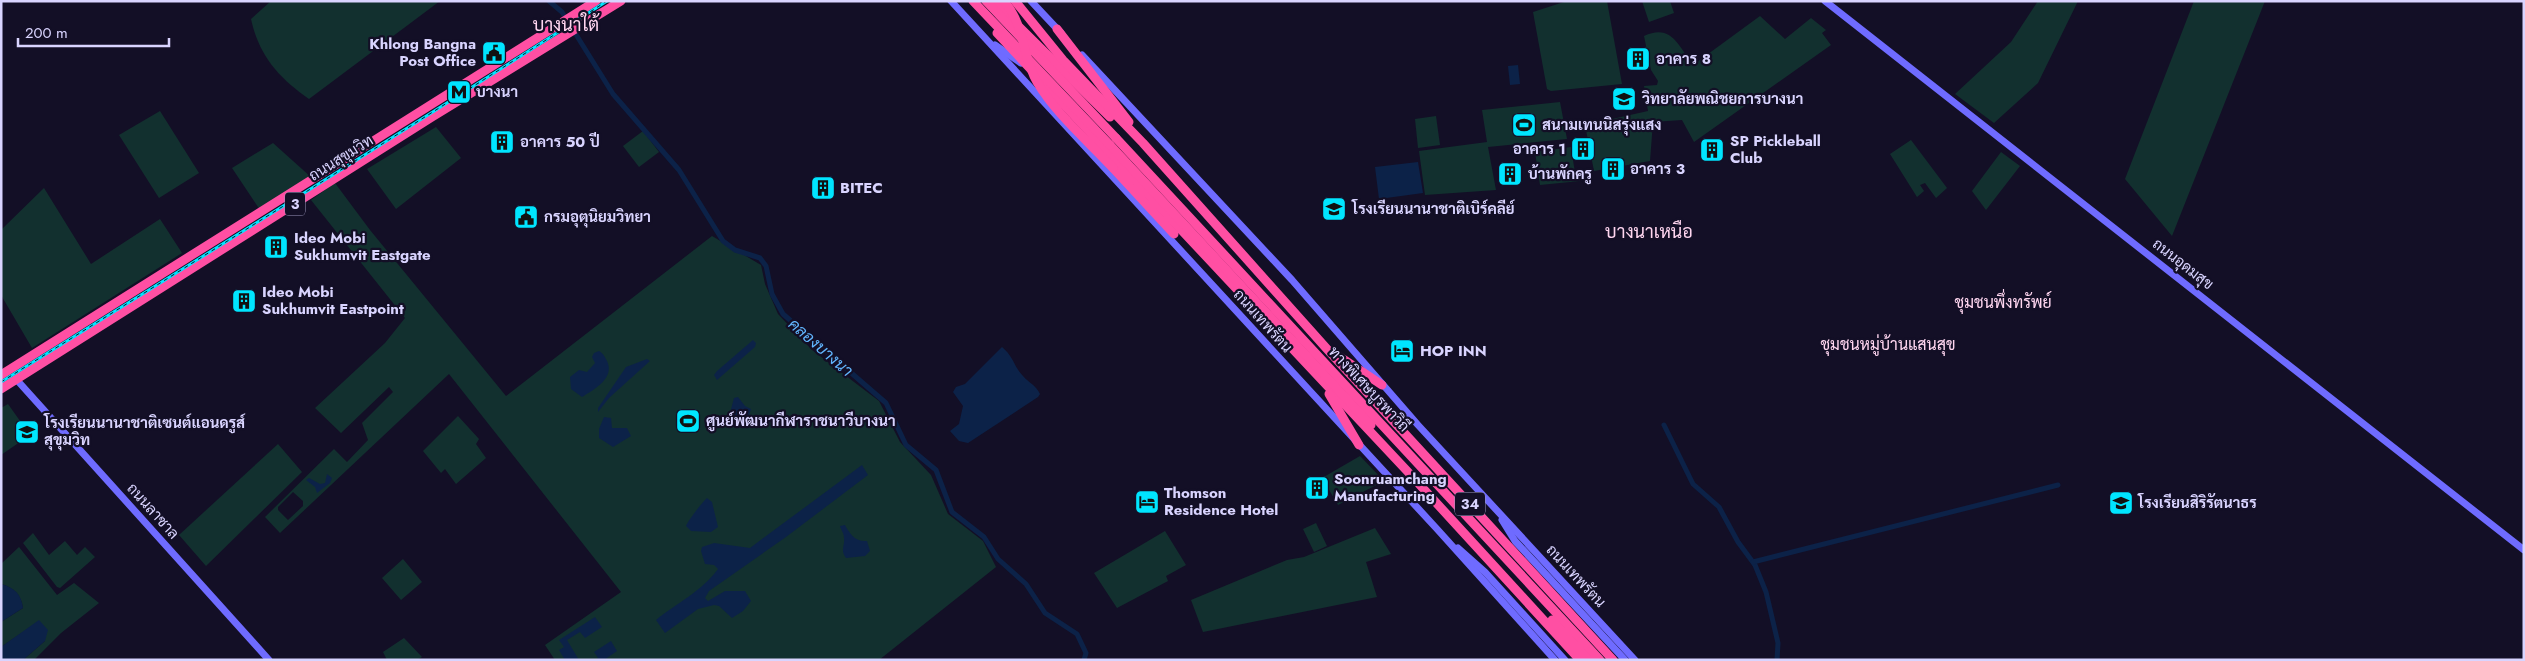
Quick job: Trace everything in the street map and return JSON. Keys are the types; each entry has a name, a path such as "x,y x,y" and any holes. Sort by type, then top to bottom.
{"highway":[{"name":"ถนนสุขุมวิท","path":"5,373 596,1"},
{"name":"ถนนสุขุมวิท","path":"1,388 621,1"},
{"path":"968,1 1208,259"},
{"path":"973,1 1113,142"},
{"path":"986,1 1113,142"},
{"path":"993,1 1175,182"},
{"path":"1004,1 1020,27 1028,64 1037,82 1049,98 1174,234"},
{"path":"1016,1 1063,60 1143,143"},
{"path":"1057,29 1143,143 1175,182"},
{"name":"ทางพิเศษบูรพาวิถี","path":"1113,142 1186,224 1589,660"},
{"name":"ทางพิเศษบูรพาวิถี","path":"1113,142 1600,660"},
{"name":"ถนนเทพรัตน","path":"1175,182 1613,660"},
{"path":"1148,216 1208,259"},
{"name":"ถนนเทพรัตน","path":"1208,259 1416,480 1580,660"},
{"path":"1327,349 1382,385"},
{"path":"5,373 16,379"},
{"path":"1320,379 1359,445"}],"main road":[{"name":"ถนนเทพรัตน","path":"951,1 1438,531 1554,660"},
{"name":"ถนนเทพรัตน","path":"1031,1 1292,280 1382,385 1635,660"},
{"name":"ถนนอุดมสุข","path":"1825,1 2524,550"},
{"path":"986,38 1030,68"},
{"name":"ถนนลาซาล","path":"16,379 269,660"},
{"path":"1496,509 1509,533 1625,660"},
{"path":"1438,531 1494,581 1565,660"}],"green space":[{"path":"271,1 440,1 309,99 288,83 272,65 259,44 251,19"},
{"path":"1567,1 1607,1 1622,84 1551,91 1547,89 1533,12"},
{"path":"1642,1 1670,1 1674,13 1649,22"},
{"path":"2038,1 2078,1 2038,83 1994,123 1955,94 2011,42"},
{"path":"2194,1 2265,1 2172,236 2125,179"},
{"path":"1760,16 1785,39 1811,18 1826,30 1822,33 1831,45 1694,142 1682,120 1653,122 1650,161 1594,171 1585,125 1648,111 1644,86 1657,85 1658,81 1651,70 1644,36 1654,33 1668,35 1679,44 1693,65"},
{"path":"1560,102 1567,139 1488,147 1496,190 1425,195 1419,151 1487,142 1482,110"},
{"path":"160,111 199,173 159,198 119,135"},
{"path":"1436,116 1440,145 1418,148 1415,119"},
{"path":"436,127 461,158 396,209 367,169"},
{"path":"643,131 659,152 639,167 623,146"},
{"path":"1911,140 1947,188 1936,198 1925,183 1920,185 1924,191 1917,197 1890,154"},
{"path":"273,143 312,178 260,210 232,168"},
{"path":"1571,147 1575,173 1580,173 1580,181 1540,185 1535,152"},
{"path":"2001,152 2020,166 1986,210 1972,191"},
{"name":"ศูนย์พัฒนากีฬาราชนาวีบางนา","path":"335,183 370,230 506,396 712,236 761,265 765,284 778,314 812,350 879,401 900,442 931,475 948,514 983,541 996,567 879,660 555,660 545,645 621,592 449,374 280,533 265,517 334,449 347,462 368,440 362,423 393,392 389,387 341,433 315,408 385,343 405,318 311,200","holes":["293,492 303,501 303,506 288,520 278,510 278,507"]},
{"path":"44,188 91,264 160,219 182,253 32,348 1,295 1,230"},
{"path":"8,404 30,435 1,455 1,408"},
{"path":"458,416 479,439 476,444 486,458 456,484 445,469 441,473 423,451"},
{"path":"278,444 302,472 206,566 179,535"},
{"path":"1360,456 1384,481 1338,505 1322,478"},
{"path":"1316,523 1327,546 1314,552 1303,529"},
{"path":"1375,528 1391,554 1366,562 1377,597 1203,632 1191,600 1287,560 1304,557"},
{"path":"1165,531 1186,565 1166,576 1168,581 1117,608 1094,573"},
{"path":"33,533 49,555 65,541 77,555 85,547 95,557 60,588 57,587 23,543"},
{"path":"19,547 57,595 74,583 99,603 61,633 34,660 23,660 45,641 39,621 1,647 1,622 23,608 21,599 16,592 10,587 1,584 1,564"},
{"path":"403,559 422,582 401,600 382,578"},
{"path":"404,638 422,657 417,660 387,660 383,652"}],"water":[{"path":"1518,65 1520,84 1510,85 1508,66"},
{"path":"1418,162 1423,193 1379,199 1375,167"},
{"path":"753,340 756,343 755,347 717,380 714,375 717,371"},
{"path":"1002,347 1009,354 1020,373 1040,394 968,443 959,441 950,431 959,424 963,406 953,392 956,387 965,384"},
{"path":"599,351 607,361 608,373 602,382 582,397 571,389 570,377 579,370 587,372 595,363 592,357 594,353"},
{"path":"647,359 650,361 609,398 598,412 598,408 626,367"},
{"path":"738,397 745,406 751,409 749,415 739,421 732,419 730,413 734,398"},
{"path":"604,417 611,418 612,428 627,428 631,436 613,447 599,438 599,429"},
{"path":"862,465 868,475 786,537 709,591 705,598 708,601 725,591 745,591 751,601 743,611 732,618 719,606 714,605 698,609 665,633 656,620 705,584 718,569 714,565 705,564 701,551 702,547 714,543 750,548"},
{"path":"327,474 332,478 330,483 317,493 315,487 306,480 309,478 320,484 325,483"},
{"path":"707,498 712,502 718,527 711,532 691,531 686,526"},
{"path":"845,525 856,539 867,541 870,551 865,556 846,558 844,555 844,536 840,526"},
{"path":"1,584 10,587 16,592 21,599 23,608 1,622"},
{"path":"595,617 602,627 585,638 580,632 567,640 579,660 565,660 559,650 564,647 559,640"},
{"path":"39,620 48,630 45,641 23,660 1,660 1,647"},
{"path":"611,641 617,651 604,660 596,660 598,658 594,652"}],"waterway":[{"name":"คลองบางนา","path":"549,1 562,12 613,94 679,170 723,241 735,250 760,258 766,266 772,294 783,314 886,403 906,445 936,470 952,512 984,537 998,559 1026,584 1045,613 1077,634 1086,653 1084,660"},
{"path":"1664,425 1693,484 1719,507 1738,542 1755,565 1766,592 1778,643 1777,660"},
{"path":"1753,562 2058,485"}],"railway":[{"path":"1,382 305,193 607,1"}],"place":[{"name":"Khlong Bangna Post Office","path":"494,53"},
{"name":"อาคาร 8","path":"1638,59"},
{"name":"บางนา","path":"459,92"},
{"name":"วิทยาลัยพณิชยการบางนา","path":"1624,99"},
{"name":"สนามเทนนิสรุ่งแสง","path":"1524,125"},
{"name":"อาคาร 50 ปี","path":"502,142"},
{"name":"อาคาร 1","path":"1583,149"},
{"name":"SP Pickleball Club","path":"1712,150"},
{"name":"อาคาร 3","path":"1613,169"},
{"name":"บ้านพักครู","path":"1510,174"},
{"name":"BITEC","path":"823,188"},
{"name":"โรงเรียนนานาชาติเบิร์คลีย์","path":"1334,209"},
{"name":"กรมอุตุนิยมวิทยา","path":"526,217"},
{"name":"Ideo Mobi Sukhumvit Eastgate","path":"276,247"},
{"name":"Ideo Mobi Sukhumvit Eastpoint","path":"244,301"},
{"name":"HOP INN","path":"1402,351"},
{"name":"ศูนย์พัฒนากีฬาราชนาวีบางนา","path":"688,421"},
{"name":"โรงเรียนนานาชาติเซนต์แอนดรูส์ สุขุมวิท","path":"27,432"},
{"name":"Soonruamchang Manufacturing","path":"1317,488"},
{"name":"Thomson Residence Hotel","path":"1147,502"},
{"name":"โรงเรียนสิริรัตนาธร","path":"2121,503"}],"district":[{"name":"บางนาใต้","path":"566,25"},
{"name":"บางนาเหนือ","path":"1649,232"},
{"name":"ชุมชนพึ่งทรัพย์","path":"2003,302"},
{"name":"ชุมชนหมู่บ้านแสนสุข","path":"1888,344"}]}
